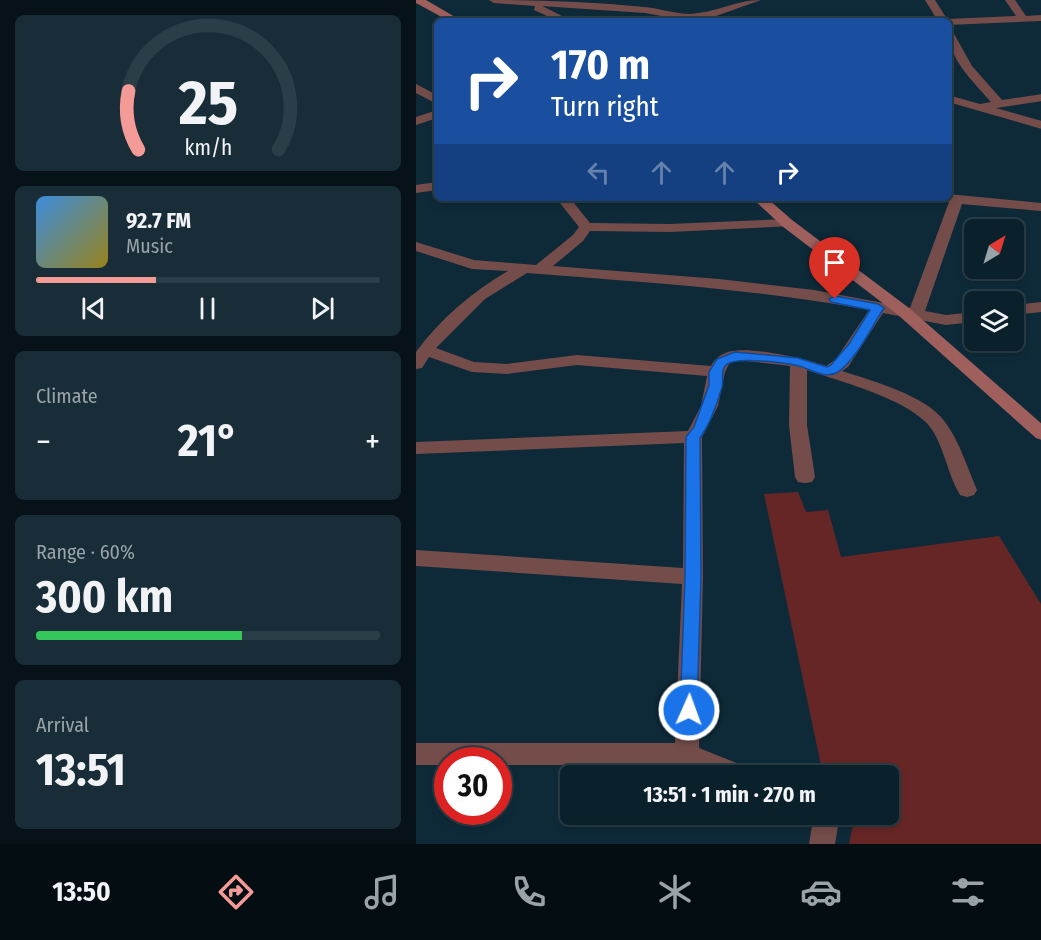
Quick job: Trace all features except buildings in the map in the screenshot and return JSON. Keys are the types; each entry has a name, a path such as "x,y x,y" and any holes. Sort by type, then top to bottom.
{"street":[{"path":"418,0 451,18"},
{"path":"494,0 645,10 688,16 712,14 756,0"},
{"path":"645,10 654,0"},
{"path":"930,0 941,18"},
{"path":"1010,0 1032,18 1042,30"},
{"path":"525,2 561,18"},
{"path":"683,18 688,16 693,18"},
{"path":"952,22 1032,18"},
{"path":"952,40 967,68 1000,104"},
{"path":"416,88 434,98"},
{"path":"981,107 1042,98"},
{"path":"952,101 1042,124"},
{"path":"416,121 434,115"},
{"path":"416,189 434,186"},
{"path":"952,199 1042,207"},
{"path":"565,201 586,227"},
{"path":"762,201 787,223 910,312 1042,434"},
{"path":"910,312 927,277 950,201"},
{"path":"586,227 704,227 787,223"},
{"path":"421,357 481,294 531,270 578,238 586,227"},
{"path":"416,246 472,264 719,284 814,295 946,320 964,318"},
{"path":"1024,309 1042,307"},
{"path":"828,372 842,363 878,308"},
{"path":"687,754 693,577 693,437 700,428 716,385 716,372 722,361 735,356 798,362 896,398 921,410 933,419 967,490"},
{"path":"421,357 472,367 516,369 577,360 716,372"},
{"path":"798,362 798,425 805,477"},
{"path":"416,448 693,437"},
{"path":"416,558 693,577"},
{"path":"416,754 687,754 714,765"},
{"path":"822,844 825,825"}],"shaded area":[{"path":"798,492 806,512 828,510 841,557 999,536 1041,604 1041,844 849,844 853,825 899,825 899,765 821,765 764,494"}],"route":[{"path":"689,710 693,577 693,437 700,428 716,385 716,372 722,361 735,356 798,362 828,372 835,368 842,363 878,308 835,299"}]}
